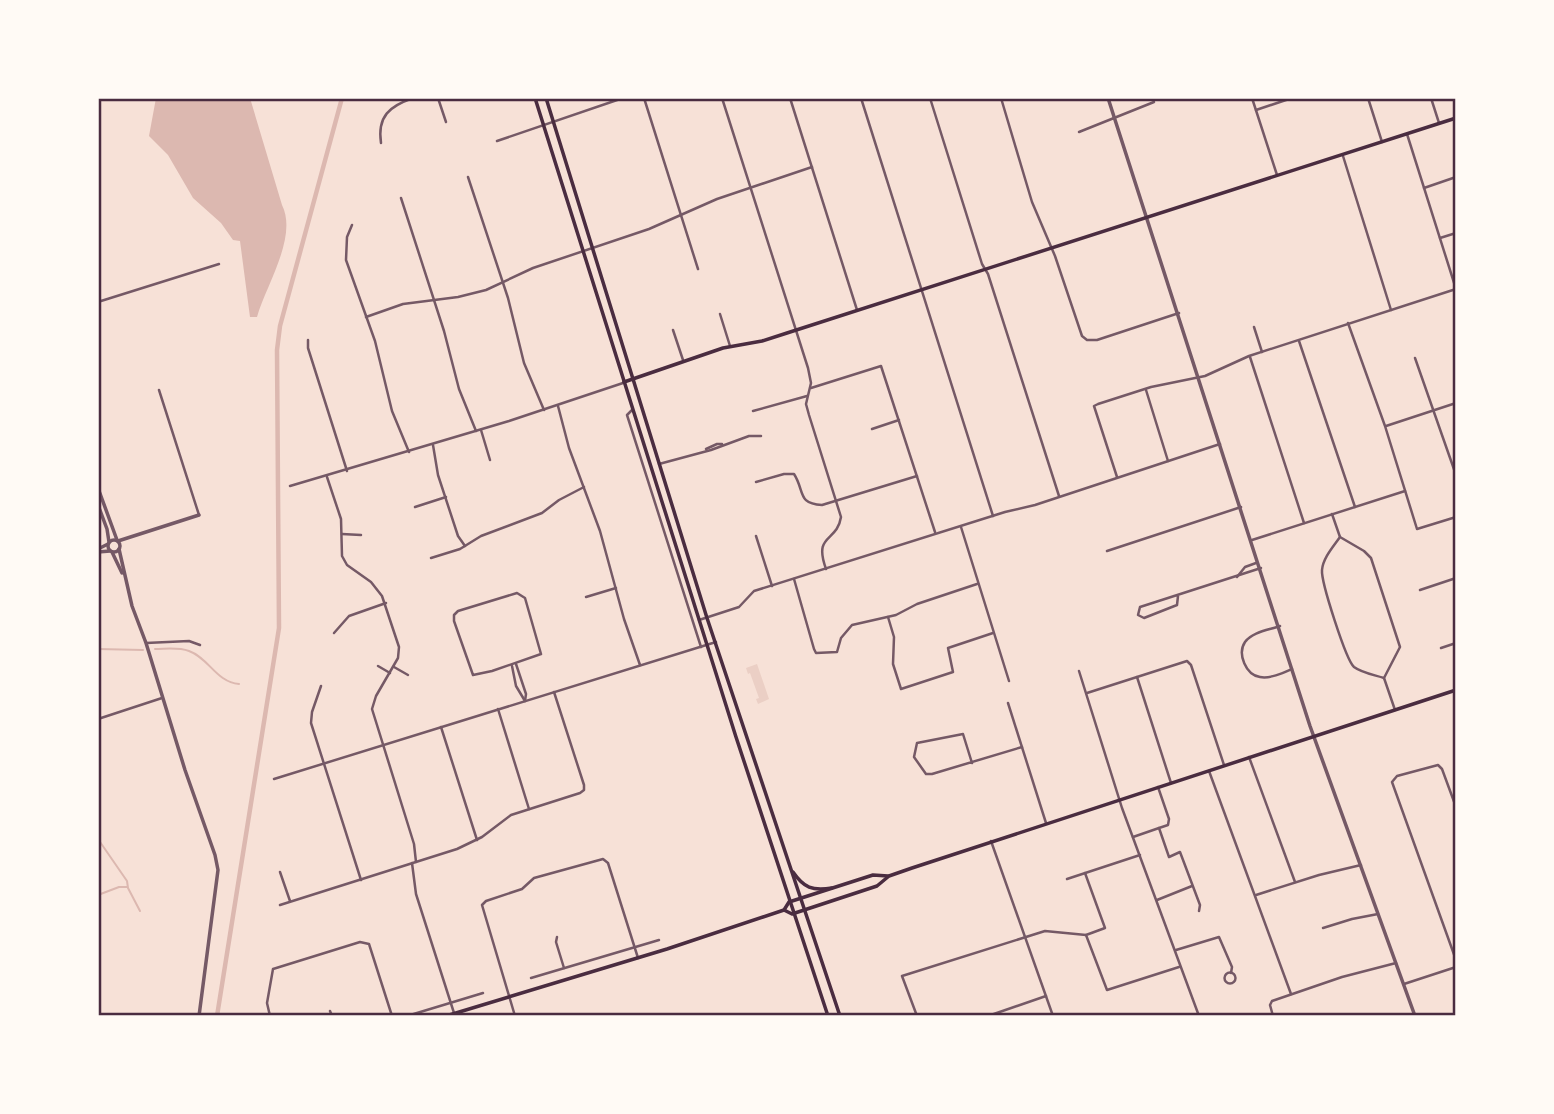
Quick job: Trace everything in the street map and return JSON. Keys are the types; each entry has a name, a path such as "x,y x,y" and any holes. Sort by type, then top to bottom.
{"main road":[{"path":"535,98 792,914 828,1016"},
{"path":"546,98 708,618 840,1016"},
{"path":"623,383 683,360 730,346 762,341 1456,118"},
{"path":"665,514 674,511"},
{"path":"784,910 792,914 877,886 889,876 991,841 1456,690"},
{"path":"736,737 747,734"},
{"path":"773,852 784,849"},
{"path":"790,869 806,887 815,890 832,888"},
{"path":"446,1016 638,958 784,910 789,902 873,875 889,876"},
{"path":"820,995 831,991"}],"street":[{"path":"381,143 380,132 384,117 396,104 413,98"},
{"path":"438,98 446,122"},
{"path":"497,141 623,98"},
{"path":"643,98 698,269"},
{"path":"722,98 808,368 811,388 807,396 809,415 837,501 840,522 822,545 825,569"},
{"path":"790,98 857,310"},
{"path":"861,98 993,516"},
{"path":"930,98 1059,496"},
{"path":"1001,98 1032,202 1051,248 1078,330 1087,340 1097,340 1179,313"},
{"path":"1108,98 1314,736 1415,1016"},
{"path":"1252,98 1277,176"},
{"path":"1368,98 1382,142"},
{"path":"1431,98 1439,123"},
{"path":"1256,110 1289,99"},
{"path":"1079,132 1154,102"},
{"path":"1117,477 1094,406 1145,389 1215,373 1250,356 1456,289 1407,134"},
{"path":"1342,155 1391,310"},
{"path":"366,317 403,304 470,295 533,268 649,229 750,188 812,167"},
{"path":"468,177 503,282 524,363 544,410"},
{"path":"1424,188 1456,177"},
{"path":"401,198 459,389 490,460"},
{"path":"352,225 347,237 346,260 366,317 392,411 409,452"},
{"path":"1440,238 1456,233"},
{"path":"98,299 101,301 219,264"},
{"path":"720,314 730,346"},
{"path":"1348,323 1385,426 1417,529 1456,517"},
{"path":"1254,327 1262,352"},
{"path":"673,330 683,360"},
{"path":"308,340 308,348 347,471"},
{"path":"1299,340 1355,507"},
{"path":"1250,356 1304,523"},
{"path":"1415,358 1456,475"},
{"path":"811,388 881,366 935,534"},
{"path":"290,486 433,445 623,383"},
{"path":"1145,389 1168,460"},
{"path":"98,550 109,543 127,540 199,515 159,390"},
{"path":"753,411 807,396"},
{"path":"1385,426 1456,403"},
{"path":"558,406 569,448 600,531 640,665"},
{"path":"632,410 627,415 701,647"},
{"path":"872,429 899,420"},
{"path":"659,464 709,446 753,435 761,436"},
{"path":"699,620 739,607 754,591 1220,444"},
{"path":"433,445 438,475 458,536 465,546"},
{"path":"756,482 790,473 797,478 802,497 807,502 822,505 917,476"},
{"path":"327,477 341,519 340,548 344,561 371,582 386,603 399,647 394,667 376,696 372,709 414,844 416,894 454,1013"},
{"path":"431,558 542,513 559,500 584,487"},
{"path":"98,488 118,541 124,578 135,615 200,806 218,870 199,1016"},
{"path":"1252,540 1405,491"},
{"path":"415,507 446,497"},
{"path":"98,505 107,529 111,551 124,578"},
{"path":"1107,551 1241,507"},
{"path":"659,516 665,514"},
{"path":"1332,514 1340,537 1371,558 1392,622 1400,647 1384,678 1395,710"},
{"path":"961,526 1009,681"},
{"path":"342,534 361,535"},
{"path":"756,536 772,586"},
{"path":"1340,537 1322,567 1328,598 1348,660 1359,670 1384,678"},
{"path":"98,550 111,551 120,548 127,540"},
{"path":"1237,577 1243,569 1259,562"},
{"path":"1178,596 1177,605 1144,618 1138,615 1140,607 1261,568"},
{"path":"1243,569 1245,574"},
{"path":"1420,590 1456,578"},
{"path":"794,579 816,653 837,652 841,638 852,625 888,617 917,604 977,584"},
{"path":"586,597 616,588"},
{"path":"521,594 525,598 541,654 514,664 472,675 454,615 458,611 521,594"},
{"path":"334,633 349,616 386,603"},
{"path":"888,617 894,638 893,664 901,689 953,672 948,648 993,633"},
{"path":"1280,626 1252,635 1245,642 1242,652 1244,663 1252,674 1262,678 1292,669"},
{"path":"146,643 189,641 200,645"},
{"path":"274,779 716,642"},
{"path":"1441,648 1456,643"},
{"path":"1087,693 1187,661 1191,665 1224,765"},
{"path":"514,664 523,683 525,701"},
{"path":"514,664 516,686 525,701"},
{"path":"378,666 390,673"},
{"path":"394,667 408,675"},
{"path":"1079,671 1133,837 1199,1016"},
{"path":"1137,677 1171,783"},
{"path":"516,686 523,683"},
{"path":"321,686 311,717 361,880"},
{"path":"281,905 477,840 511,815 584,790 554,692"},
{"path":"98,719 162,698"},
{"path":"1008,703 1046,823"},
{"path":"498,709 529,809"},
{"path":"441,727 477,840"},
{"path":"972,763 963,734 917,743 914,757 926,775 972,763 1022,747"},
{"path":"1250,757 1295,882"},
{"path":"1456,807 1442,769 1438,765 1396,776 1392,782 1456,960"},
{"path":"1209,770 1292,994"},
{"path":"1133,837 1168,825 1169,819 1158,787"},
{"path":"1159,828 1169,857 1180,852 1200,905 1199,911"},
{"path":"991,841 1053,1016"},
{"path":"1067,879 1140,855"},
{"path":"515,1016 482,905 486,901 522,889 534,878 603,859 608,863 638,958"},
{"path":"1255,896 1295,882 1361,865"},
{"path":"280,872 290,901"},
{"path":"917,1016 902,976 1050,930 1086,935 1105,928 1085,873"},
{"path":"1156,900 1192,886"},
{"path":"1323,928 1378,914"},
{"path":"1086,935 1107,990 1181,967"},
{"path":"558,937 556,942 564,968"},
{"path":"1175,950 1219,937 1232,967 1231,973"},
{"path":"531,978 659,940"},
{"path":"270,1016 267,1003 273,969 365,942 369,944 392,1016"},
{"path":"1273,1016 1270,1002 1368,969 1396,963"},
{"path":"1404,984 1456,967"},
{"path":"407,1016 483,993"},
{"path":"988,1016 1046,996"},
{"path":"330,1011 332,1016"}],"shaded area":[{"path":"156,98 250,98 286,218 286,232 279,261 257,317 250,317 240,241 233,240 221,223 193,198 168,155 149,136"},
{"path":"757,664 769,699 758,704 756,699 759,698 746,668"}],"waterway":[{"path":"217,1016 279,628 277,350 280,326 342,98"},
{"path":"98,649 143,650"},
{"path":"155,649 189,651 224,679 239,684"},
{"path":"98,839 127,881 140,911"},
{"path":"98,895 119,887 127,887"}]}
